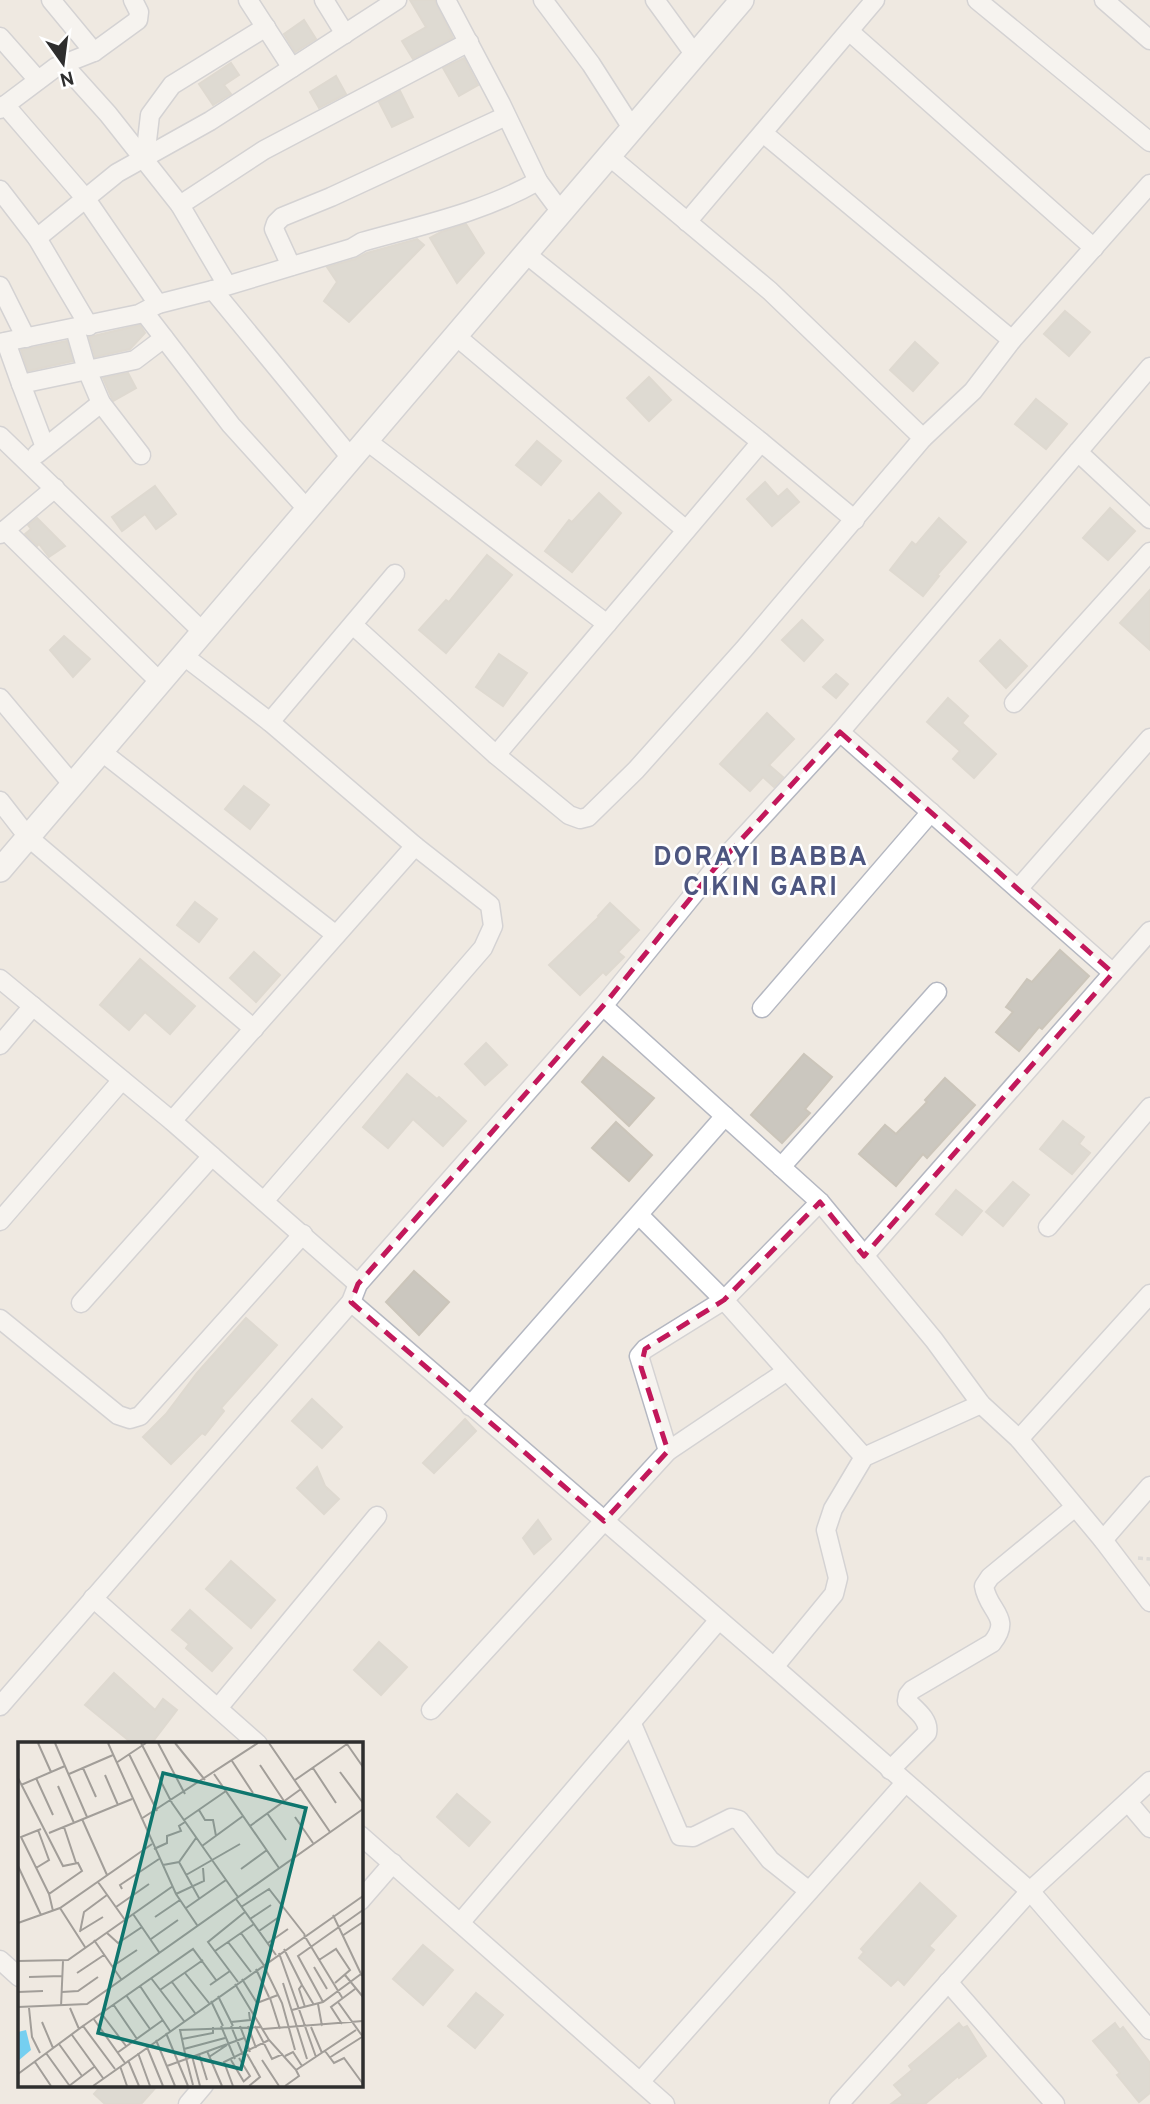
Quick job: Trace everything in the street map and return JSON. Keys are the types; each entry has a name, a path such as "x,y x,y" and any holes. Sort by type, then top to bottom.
{"street":[{"path":"51,0 94,52"},
{"path":"133,0 139,12 138,20 94,52 63,64 38,80 3,107 86,199 151,308 164,338 231,425 308,510"},
{"path":"248,0 292,68"},
{"path":"324,0 345,34"},
{"path":"446,0 538,181 561,212"},
{"path":"543,0 632,128"},
{"path":"655,0 695,55"},
{"path":"0,870 742,0"},
{"path":"687,222 875,0"},
{"path":"977,0 1150,142"},
{"path":"1104,0 1150,40"},
{"path":"37,238 117,173 210,121 393,1"},
{"path":"145,158 150,115 172,85 265,27"},
{"path":"849,31 1094,248"},
{"path":"0,37 38,80"},
{"path":"180,205 264,150 469,42"},
{"path":"63,64 145,158 180,205 220,287 352,459"},
{"path":"291,266 274,229 275,223 282,217 506,116"},
{"path":"764,133 1012,340"},
{"path":"609,156 770,291 923,438"},
{"path":"44,447 3,342 82,327 352,248 362,242 460,215 538,181"},
{"path":"353,625 496,755 569,815 588,817 668,735 923,438 973,391 1012,340 1150,184"},
{"path":"0,190 37,238 82,327 87,370 101,404 141,455"},
{"path":"526,254 855,520"},
{"path":"0,286 26,338"},
{"path":"456,336 686,530"},
{"path":"21,384 135,360 164,338"},
{"path":"0,1706 351,1302 358,1284 603,1006 715,868 840,732 1150,367"},
{"path":"28,462 101,404"},
{"path":"0,437 204,633"},
{"path":"368,441 607,624"},
{"path":"496,755 761,442"},
{"path":"1078,452 1150,519"},
{"path":"55,488 2,532 161,683"},
{"path":"1014,703 1150,552"},
{"path":"270,722 395,573"},
{"path":"184,656 270,722 415,846 490,905 493,926 483,948 264,1201"},
{"path":"0,698 73,785"},
{"path":"840,732 1113,973"},
{"path":"1018,889 1150,738"},
{"path":"102,752 336,935"},
{"path":"0,800 28,837 254,1028"},
{"path":"762,1008 931,812"},
{"path":"172,1121 415,846"},
{"path":"864,1256 1150,931"},
{"path":"0,979 172,1121 358,1284"},
{"path":"780,1167 937,992"},
{"path":"0,1045 33,1006"},
{"path":"603,1006 820,1202 934,1340 981,1404 1019,1439 1103,1540 1150,1602"},
{"path":"0,1221 122,1080"},
{"path":"1048,1227 1150,1107"},
{"path":"470,1406 725,1116"},
{"path":"81,1303 212,1156"},
{"path":"668,1451 639,1356 645,1349 723,1300 820,1202"},
{"path":"639,1215 723,1300 864,1457"},
{"path":"0,1319 118,1415 130,1419 140,1416 303,1234"},
{"path":"351,1302 1030,1891 1150,2029"},
{"path":"1019,1439 1147,1303"},
{"path":"431,1710 668,1451 788,1371"},
{"path":"774,1667 834,1594 838,1578 826,1530 833,1509 864,1457 981,1404"},
{"path":"1103,1540 1150,1486"},
{"path":"890,1770 929,1729 927,1723 907,1701 912,1690 992,1643 1001,1632 1001,1619 986,1596 984,1586 990,1577 1075,1507"},
{"path":"218,1708 377,1516"},
{"path":"93,1598 256,1742"},
{"path":"460,1923 719,1621"},
{"path":"632,1724 680,1836 693,1837 732,1818 739,1821 771,1860 808,1891"},
{"path":"839,2104 1030,1891 1150,1781"},
{"path":"640,2082 905,1783"},
{"path":"1128,1802 1150,1828"},
{"path":"362,1837 665,2104"},
{"path":"362,1899 393,1863"},
{"path":"0,1960 18,1976"},
{"path":"948,1982 1055,2104"},
{"path":"188,2104 203,2086"}],"highlighted area":[{"path":"840,732 1113,973 864,1256 820,1202 724,1300 645,1349 641,1367 668,1451 604,1521 351,1302 358,1284 603,1006 715,868"}],"building":[{"path":"410,0 435,0 453,38 413,59 402,41 426,27"},
{"path":"304,20 316,39 295,52 284,34"},
{"path":"464,58 478,85 459,96 443,68"},
{"path":"231,63 239,75 224,85 231,94 213,105 199,84"},
{"path":"336,76 346,94 319,108 310,92"},
{"path":"400,91 413,117 392,127 379,102"},
{"path":"466,224 484,253 457,283 430,238"},
{"path":"417,239 424,245 349,322 324,301 337,282 327,267"},
{"path":"1065,311 1090,332 1069,356 1044,334"},
{"path":"140,325 145,333 130,349 95,357 89,337"},
{"path":"67,341 73,361 28,371 21,350"},
{"path":"915,342 938,363 913,391 890,370"},
{"path":"128,373 136,388 113,401 103,378"},
{"path":"649,377 671,400 649,421 627,398"},
{"path":"1036,399 1067,424 1046,449 1015,424"},
{"path":"537,441 561,461 541,485 516,465"},
{"path":"765,482 778,497 787,489 799,502 772,526 747,499"},
{"path":"155,486 176,514 156,529 145,514 122,531 112,517"},
{"path":"599,493 621,513 572,572 545,551 569,520 572,522"},
{"path":"1110,508 1135,531 1108,560 1083,538"},
{"path":"37,518 65,546 49,557 39,544 37,546 25,534 31,529 28,525"},
{"path":"939,518 966,542 937,575 939,576 923,596 890,570 912,542 916,545"},
{"path":"487,555 512,575 446,653 419,630 446,600 449,602"},
{"path":"1150,590 1150,650 1120,623"},
{"path":"802,620 823,640 804,661 782,640"},
{"path":"64,636 90,659 73,677 50,650"},
{"path":"1000,640 1027,666 1006,688 980,661"},
{"path":"499,654 527,673 503,706 476,687"},
{"path":"836,674 848,684 836,698 823,687"},
{"path":"948,698 968,716 962,723 996,754 974,778 953,759 960,751 927,722"},
{"path":"767,713 794,739 769,765 783,777 774,787 763,777 750,791 720,764"},
{"path":"244,786 269,805 250,829 225,809"},
{"path":"195,902 217,919 199,942 177,925"},
{"path":"610,903 639,930 618,952 624,957 606,975 603,972 580,995 549,965"},
{"path":"1060,950 1089,976 1019,1051 996,1032 1013,1012 1006,1007 1027,979 1032,982"},
{"path":"254,952 280,975 256,1002 230,978"},
{"path":"140,959 195,1006 170,1034 145,1012 129,1030 100,1005"},
{"path":"486,1043 507,1065 485,1085 465,1064"},
{"path":"804,1054 832,1077 805,1109 810,1113 782,1143 751,1115"},
{"path":"603,1057 654,1098 629,1126 582,1082"},
{"path":"407,1074 466,1121 443,1146 413,1119 388,1148 363,1127"},
{"path":"945,1078 975,1105 927,1158 923,1154 896,1186 859,1154 885,1125 896,1134 927,1102 925,1100"},
{"path":"1063,1121 1084,1137 1079,1144 1090,1153 1072,1174 1040,1149"},
{"path":"616,1122 652,1155 629,1181 592,1148"},
{"path":"1013,1182 1029,1195 1003,1226 986,1212"},
{"path":"956,1190 982,1211 962,1235 936,1214"},
{"path":"414,1271 449,1302 419,1335 386,1302"},
{"path":"246,1318 277,1345 221,1408 224,1411 205,1435 202,1433 171,1464 143,1437 166,1414 197,1373"},
{"path":"312,1399 342,1427 322,1448 292,1421"},
{"path":"465,1419 476,1431 434,1473 423,1463"},
{"path":"317,1467 325,1486 339,1499 324,1514 297,1488"},
{"path":"538,1520 551,1539 534,1554 523,1538"},
{"path":"231,1561 275,1600 251,1628 206,1589"},
{"path":"190,1610 232,1648 212,1671 186,1648 189,1644 172,1630"},
{"path":"379,1642 407,1667 381,1695 354,1670"},
{"path":"114,1673 155,1710 163,1699 177,1710 153,1742 131,1742 85,1705"},
{"path":"457,1794 490,1822 469,1846 437,1817"},
{"path":"920,1883 956,1916 929,1946 934,1950 904,1985 898,1979 891,1986 859,1958 864,1952 861,1949"},
{"path":"423,1945 453,1970 423,2005 393,1979"},
{"path":"476,1993 503,2015 475,2048 448,2026"},
{"path":"959,2023 963,2028 967,2026 986,2056 925,2104 891,2104 903,2095 894,2085 912,2070 909,2066"},
{"path":"1115,2023 1120,2030 1123,2027 1150,2063 1150,2093 1139,2102 1117,2075 1120,2073 1093,2041"},
{"path":"101,2086 157,2086 141,2104 105,2104 94,2094"}],"district":[{"name":"DORAYI BABBA CIKIN GARI","path":"761,872"}]}
